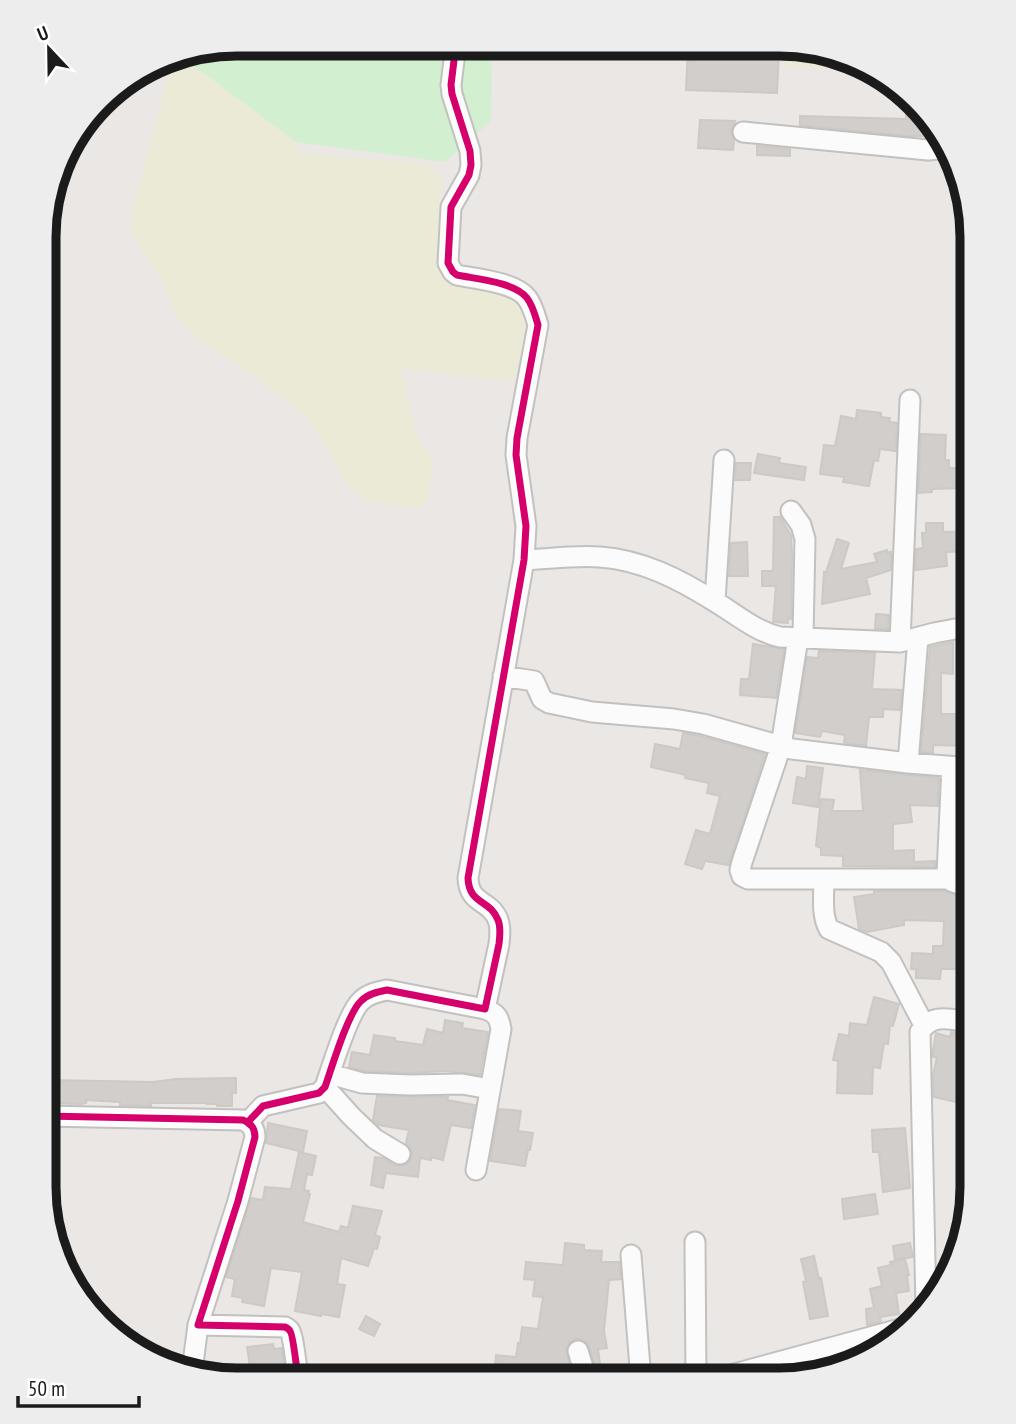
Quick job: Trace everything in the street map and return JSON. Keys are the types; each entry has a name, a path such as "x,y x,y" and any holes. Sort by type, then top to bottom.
{"street":[{"path":"455,56 452,94 470,151 471,165 469,175 452,207 448,263 457,275 511,286 521,291 528,298 538,324 521,410 516,455 526,526 524,560 468,878 471,894 490,908 498,919 500,934 485,1009"},
{"path":"743,132 937,149"},
{"path":"908,763 910,400"},
{"path":"715,601 724,460"},
{"path":"791,511 801,525 806,539 801,638 781,746 754,823 740,870 742,876 748,879 948,878 954,883 960,883"},
{"path":"524,560 598,556 630,561 671,577 766,634 780,637 909,640 960,629"},
{"path":"503,676 534,681 541,697 548,703 608,714 704,724 792,749 960,767"},
{"path":"948,878 951,767"},
{"path":"824,879 824,915 829,929 881,952 891,962 924,1025"},
{"path":"248,1122 263,1106 319,1093 327,1080 353,1011 362,1000 375,992 387,990 485,1009 495,1013 501,1028 476,1170"},
{"path":"926,1293 920,1032 924,1025 932,1020 960,1021"},
{"path":"327,1080 410,1085 462,1084 490,1089"},
{"path":"327,1080 351,1116 375,1139 400,1154"},
{"path":"56,1116 243,1120 248,1122 255,1132 238,1201 198,1325 193,1362"},
{"path":"695,1242 696,1368"},
{"path":"631,1255 640,1368"},
{"path":"198,1325 285,1327 292,1334 296,1368"},
{"path":"756,1368 886,1333"},
{"path":"578,1351 583,1368"}],"green space":[{"path":"237,56 492,56 491,121 445,162 296,142 189,62"},
{"path":"603,56 671,56 648,60"},
{"path":"785,56 826,62 844,69 784,67"},
{"path":"193,61 294,84 296,142 299,153 428,164 443,179 439,198 455,264 471,274 501,278 533,315 523,378 498,380 405,369 400,361 416,435 433,459 428,499 419,508 370,502 353,491 308,418 257,378 199,340 178,319 163,281 134,238 130,221 170,69"}],"building":[{"path":"688,56 779,56 777,93 686,90"},
{"path":"906,108 929,136 800,125 800,116 906,119"},
{"path":"700,120 735,121 731,131 733,150 698,148"},
{"path":"757,146 790,149 790,156 757,155"},
{"path":"857,410 881,413 881,417 890,418 889,422 897,423 896,451 880,449 878,461 874,460 869,486 843,482 844,477 820,474 824,445 835,446 841,416 856,419"},
{"path":"921,434 946,435 945,460 949,460 949,468 960,468 960,488 932,489 932,492 918,493"},
{"path":"758,454 780,458 779,463 806,467 804,480 754,473"},
{"path":"736,463 751,463 750,480 735,480"},
{"path":"774,517 780,517 791,535 791,619 788,618 788,623 773,622 776,586 762,586 762,571 773,571"},
{"path":"926,523 943,523 943,532 960,531 960,551 946,552 947,566 915,570 916,549 923,548 922,533 926,533"},
{"path":"837,539 849,543 841,569 877,562 874,554 887,550 888,553 891,552 891,570 866,578 870,594 822,604 824,572"},
{"path":"747,542 748,576 729,576 731,543"},
{"path":"876,614 889,615 888,629 875,629"},
{"path":"953,642 953,674 941,673 941,714 960,714 960,746 933,745 933,753 921,752 930,647"},
{"path":"753,644 784,649 776,698 740,695 741,679 749,679"},
{"path":"819,651 875,653 872,689 902,690 900,710 883,709 883,717 869,717 866,746 844,743 845,735 822,731 820,737 795,733 807,657 818,658"},
{"path":"683,733 765,754 729,865 705,861 702,869 685,864 696,830 710,834 720,796 707,793 709,783 651,767 655,744 680,749"},
{"path":"807,766 823,768 818,807 793,803 797,777 806,779"},
{"path":"860,770 939,778 938,806 910,805 912,822 893,824 893,851 914,850 914,862 935,861 935,867 843,866 843,856 821,855 821,848 816,846 821,799 834,800 832,811 863,811"},
{"path":"874,891 945,891 960,897 960,969 941,969 940,979 916,978 916,969 911,969 912,953 933,954 933,946 943,946 944,921 904,920 904,925 867,932 859,929 854,897 874,894"},
{"path":"874,997 899,1004 893,1026 890,1025 888,1044 884,1043 880,1068 873,1067 872,1094 837,1093 838,1061 833,1060 839,1034 849,1036 850,1023 867,1025"},
{"path":"445,1020 463,1023 462,1028 488,1032 480,1075 445,1071 364,1071 349,1067 352,1052 370,1055 374,1035 423,1045 427,1029 443,1033"},
{"path":"951,1032 960,1033 960,1103 934,1097 933,1075 937,1057 933,1057 933,1050 936,1033 950,1037"},
{"path":"236,1078 236,1093 232,1093 232,1106 206,1103 120,1105 120,1102 86,1100 86,1103 81,1104 56,1103 56,1080 153,1082"},
{"path":"377,1096 448,1097 447,1100 475,1105 471,1128 451,1125 443,1160 420,1158 418,1177 386,1173 383,1188 371,1185 375,1157 400,1166 410,1161 412,1155 406,1143 409,1130 378,1125 373,1120"},
{"path":"499,1109 521,1111 518,1131 533,1133 525,1166 490,1161"},
{"path":"268,1123 307,1131 303,1152 266,1143"},
{"path":"905,1128 910,1188 883,1192 879,1152 873,1152 872,1130"},
{"path":"299,1152 316,1156 312,1175 307,1174 304,1190 310,1194 303,1222 339,1232 341,1226 348,1228 353,1206 382,1211 375,1235 380,1237 377,1249 374,1248 368,1266 341,1258 337,1284 345,1285 339,1317 295,1311 302,1272 271,1268 264,1306 242,1302 243,1298 232,1296 235,1279 226,1277 251,1198 263,1200 265,1187 291,1189"},
{"path":"875,1194 878,1214 844,1219 842,1199"},
{"path":"565,1243 584,1245 584,1250 602,1251 601,1262 619,1262 621,1279 609,1280 604,1331 607,1348 598,1349 600,1368 595,1368 586,1342 575,1339 566,1349 571,1368 495,1368 496,1355 516,1357 522,1327 538,1329 543,1297 533,1296 535,1280 524,1279 526,1262 563,1265"},
{"path":"910,1243 913,1257 895,1260 893,1246"},
{"path":"814,1256 828,1316 810,1319 801,1259"},
{"path":"905,1259 909,1291 896,1293 899,1314 880,1317 881,1322 867,1325 866,1309 874,1308 870,1289 882,1286 878,1268"},
{"path":"366,1316 380,1324 374,1336 359,1329"},
{"path":"273,1344 274,1349 282,1348 285,1368 250,1368 247,1347"}],"cycle path":[{"path":"248,1122 263,1106 319,1093 325,1087 351,1017 361,1001 370,995 387,990 485,1009 499,944 498,920 490,908 472,893 468,878 524,560 526,526 516,455 517,438 538,325 531,304 514,288 457,275 448,263 451,207 469,175 471,165 470,151 452,94 455,56"},
{"path":"56,1116 243,1120 250,1125 255,1137 238,1201 198,1325 285,1327 290,1331 296,1368"}]}
